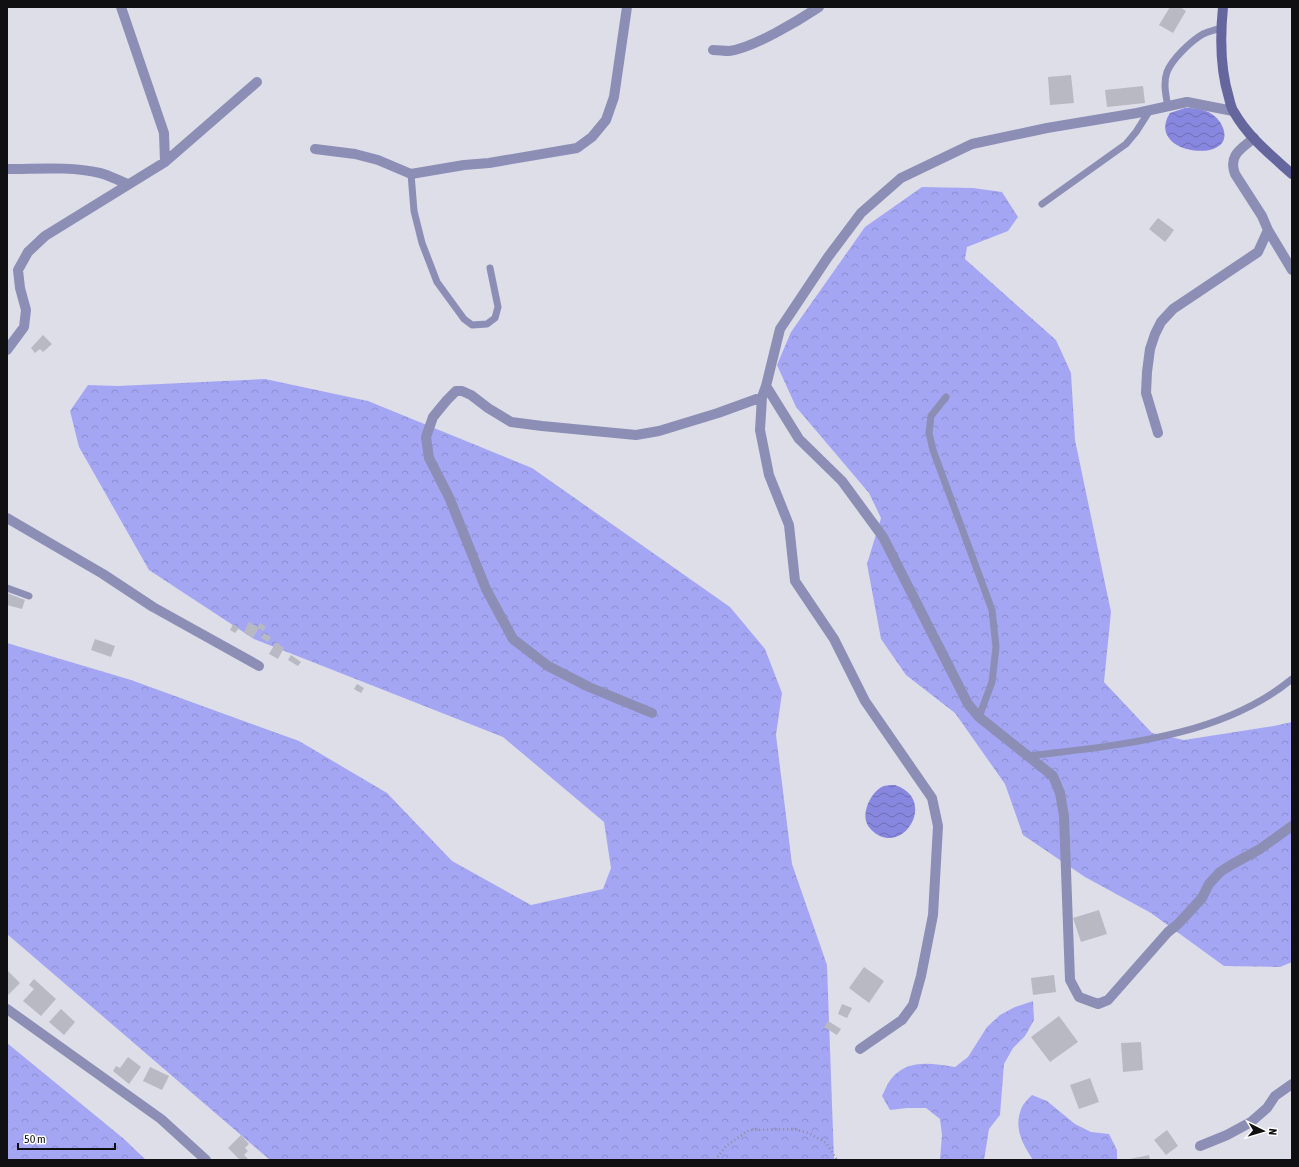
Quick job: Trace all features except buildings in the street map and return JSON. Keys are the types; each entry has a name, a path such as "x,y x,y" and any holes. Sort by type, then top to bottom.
{"street":[{"path":"121,7 164,133 165,162"},
{"path":"315,150 355,154 378,160 411,174 577,148 592,137 606,120 614,97 627,7"},
{"path":"713,50 728,51 755,42 789,26 819,7"},
{"path":"1223,7 1221,28 1222,67 1226,88 1233,111 1254,138 1292,174"},
{"path":"7,350 24,327 26,310 20,288 18,270 28,252 45,236 165,162 257,82"},
{"path":"860,1049 902,1020 913,1005 921,976 933,915 938,826 932,798 865,701 834,639 795,582 789,525 769,475 760,430 762,397 780,328 828,257 861,213 901,178 972,144 1047,128 1187,102 1233,111"},
{"path":"1254,138 1236,153 1233,168 1235,174 1262,216 1268,230 1292,270"},
{"path":"7,169 63,168 80,170 101,173 128,184"},
{"path":"1158,434 1146,393 1150,349 1160,322 1172,309 1258,252 1268,230"},
{"path":"766,386 799,439 842,481 883,537 968,704 979,716 1053,776 1060,793 1064,816 1070,980 1079,997 1098,1004 1108,1000 1168,932 1178,924 1202,898 1209,884 1220,872 1260,849 1292,826"},
{"path":"652,713 589,687 548,666 513,639 486,589 449,497 429,458 426,437 433,417 456,391 462,391 471,395 488,408 511,422 636,435 659,431 718,413 762,397"},
{"path":"7,518 103,574 153,607 259,666"},
{"path":"7,1009 161,1119 206,1160"},
{"path":"1200,1146 1227,1136 1251,1122 1267,1108 1275,1096 1292,1084"}],"lane":[{"path":"1168,106 1165,90 1166,73 1172,63 1185,48 1203,34 1221,28"},
{"path":"1042,204 1126,144 1136,132 1150,110"},
{"path":"411,174 414,210 422,243 437,282 464,319 472,325 487,324 495,318 498,307 490,268"},
{"path":"946,397 931,416 929,433 933,450 992,610 996,648 992,682 979,716"},
{"path":"7,588 29,596"},
{"path":"1028,756 1103,747 1194,729 1242,711 1262,700 1292,679"}],"path":[{"path":"715,1160 726,1146 749,1130 792,1129 809,1133 826,1143 837,1160"}],"green space":[{"path":"922,187 973,188 1002,192 1018,217 1008,231 967,247 965,259 1056,340 1071,373 1075,440 1111,612 1104,682 1152,733 1184,740 1292,722 1292,962 1280,967 1224,966 1151,913 1085,877 1023,835 1005,784 955,713 906,675 881,639 867,564 881,518 869,493 796,407 777,365 791,332 865,227"},
{"path":"265,379 368,401 532,468 730,607 765,649 782,693 776,735 792,864 827,965 834,1160 270,1160 7,934 7,643 131,680 299,741 387,793 452,861 531,905 603,889 611,868 604,822 503,737 254,639 149,570 79,447 70,411 88,385 118,386"},
{"path":"1033,1001 1034,1020 1025,1036 1013,1048 1004,1064 1000,1115 989,1129 984,1160 940,1160 942,1135 940,1119 926,1108 890,1110 882,1096 888,1083 898,1072 913,1065 929,1064 955,1067 968,1057 987,1027 1000,1015 1015,1007"},
{"path":"7,1043 124,1139 146,1160 7,1160"},
{"path":"1032,1095 1047,1101 1075,1124 1091,1132 1109,1134 1117,1150 1117,1160 1033,1160 1022,1141 1018,1121 1022,1107"}],"water":[{"path":"1185,108 1204,110 1217,118 1220,122 1224,136 1220,145 1209,150 1195,150 1181,147 1170,139 1165,128 1170,113"},
{"path":"895,785 907,791 913,800 915,810 913,820 908,829 900,835 890,838 880,836 872,830 868,826 865,817 868,803 874,794 883,786"}]}
